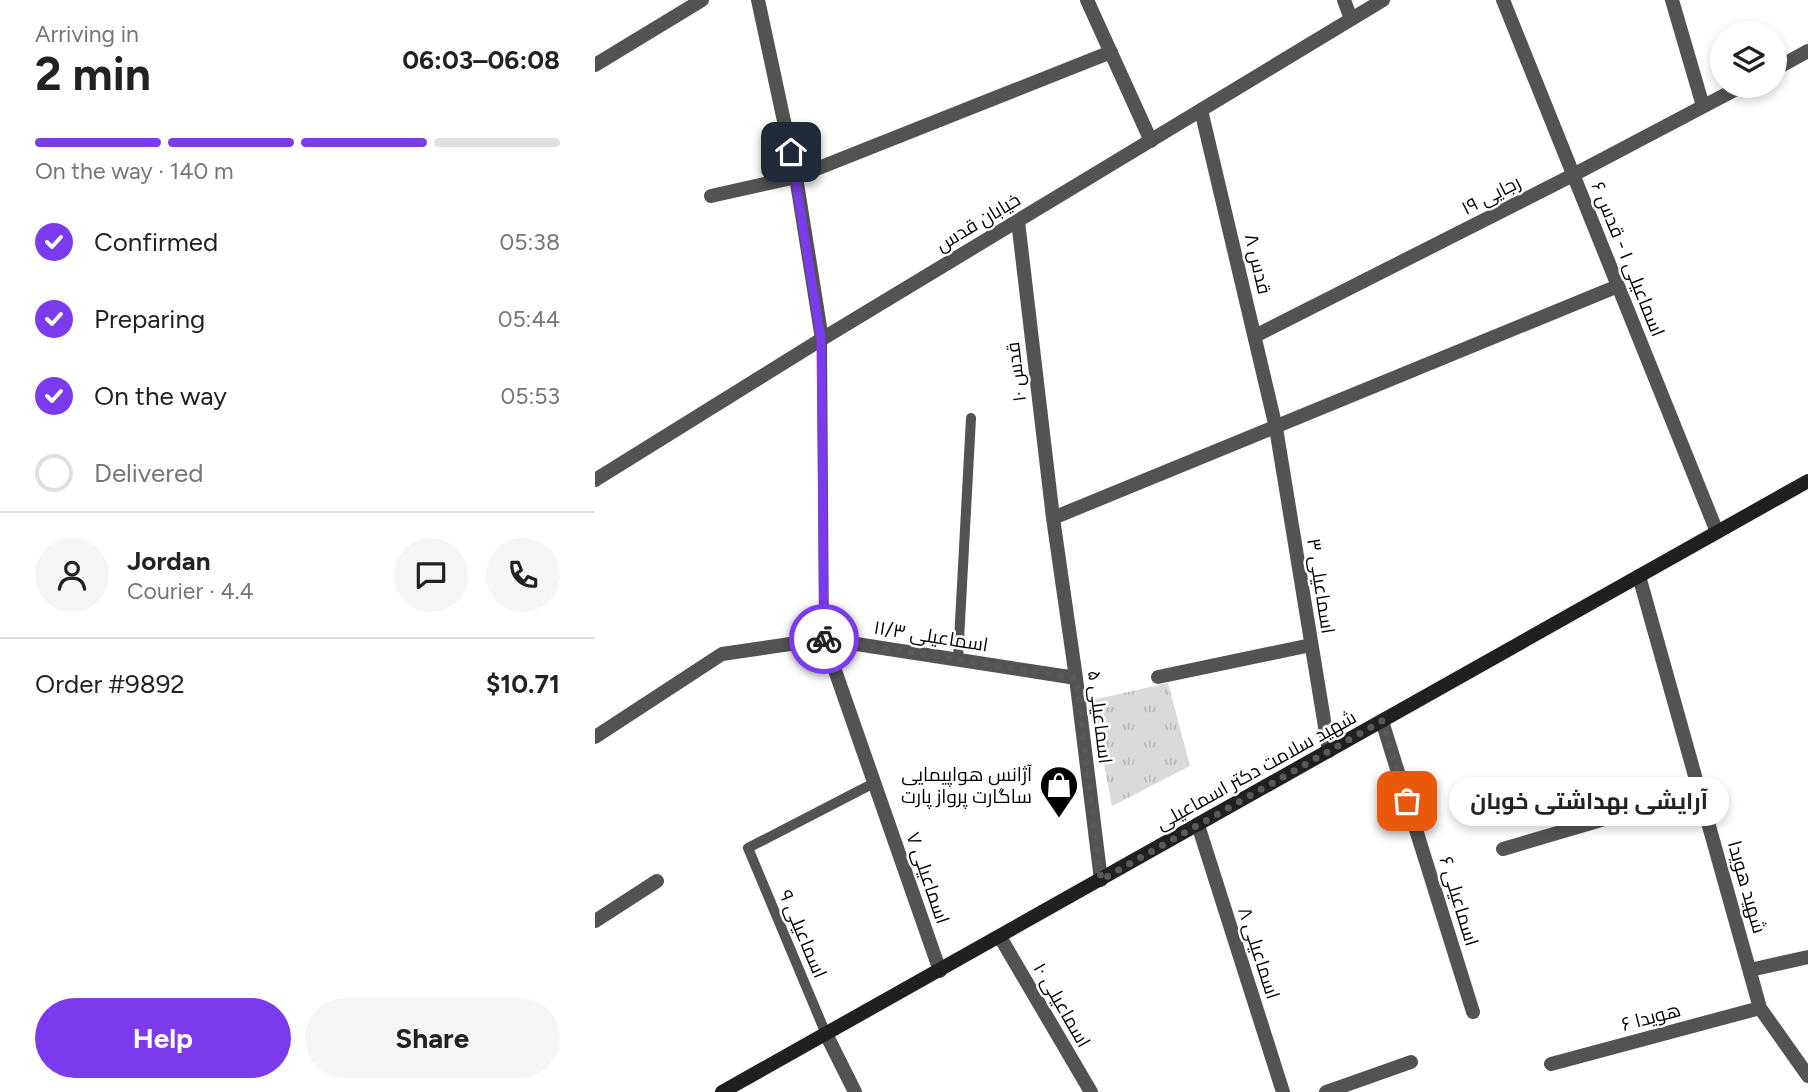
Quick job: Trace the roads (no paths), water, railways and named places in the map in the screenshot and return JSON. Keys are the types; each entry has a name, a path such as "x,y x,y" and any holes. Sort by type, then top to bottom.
{"main road":[{"name":"شهید سلامت دکتر اسماعیلی","path":"722,1092 1808,481"}],"street":[{"path":"595,65 702,0"},
{"path":"758,0 796,177 821,339"},
{"path":"1087,0 1151,141"},
{"path":"1344,0 1351,19"},
{"name":"خیابان قدس","path":"595,480 821,339 1383,0"},
{"name":"اسماعیلی ۱ - قدس ۶","path":"1503,0 1717,532"},
{"path":"1672,0 1703,106"},
{"path":"1787,62 1808,51"},
{"path":"711,196 796,177 1111,52"},
{"name":"رجایی ۱۹","path":"1255,336 1719,98"},
{"name":"قدس ۸","path":"1201,110 1276,428"},
{"name":"قدس ۱۰","path":"1018,221 1053,518"},
{"path":"1053,518 1618,286"},
{"name":"اسماعیلی ۳","path":"1276,428 1329,751"},
{"name":"اسماعیلی ۵","path":"1053,518 1101,880"},
{"name":"شهید هویدا","path":"1639,576 1760,1008 1808,1076"},
{"name":"اسماعیلی ۱۱/۳","path":"595,737 722,654 824,639 1076,678"},
{"name":"اسماعیلی ۷","path":"824,639 940,971"},
{"path":"1159,677 1311,645"},
{"name":"اسماعیلی ۶","path":"1382,721 1473,1012"},
{"path":"1503,849 1700,791"},
{"name":"اسماعیلی ۸","path":"1198,825 1283,1092"},
{"path":"595,921 657,881"},
{"name":"اسماعیلی ۱۰","path":"1000,937 1091,1092"},
{"path":"1750,970 1808,957"},
{"name":"هویدا ۶","path":"1551,1064 1760,1008"},
{"path":"825,1034 855,1092"},
{"path":"1326,1092 1411,1062"}],"lane":[{"path":"821,339 824,639"},
{"path":"958,659 971,418"},
{"name":"اسماعیلی ۹","path":"825,1034 748,848 874,783"}],"place":[{"name":"آرایشی بهداشتی خوبان","path":"1407,801"},
{"name":"آژانس هواپیمایی ساگارت پرواز پارت","path":"1059,819"}]}
